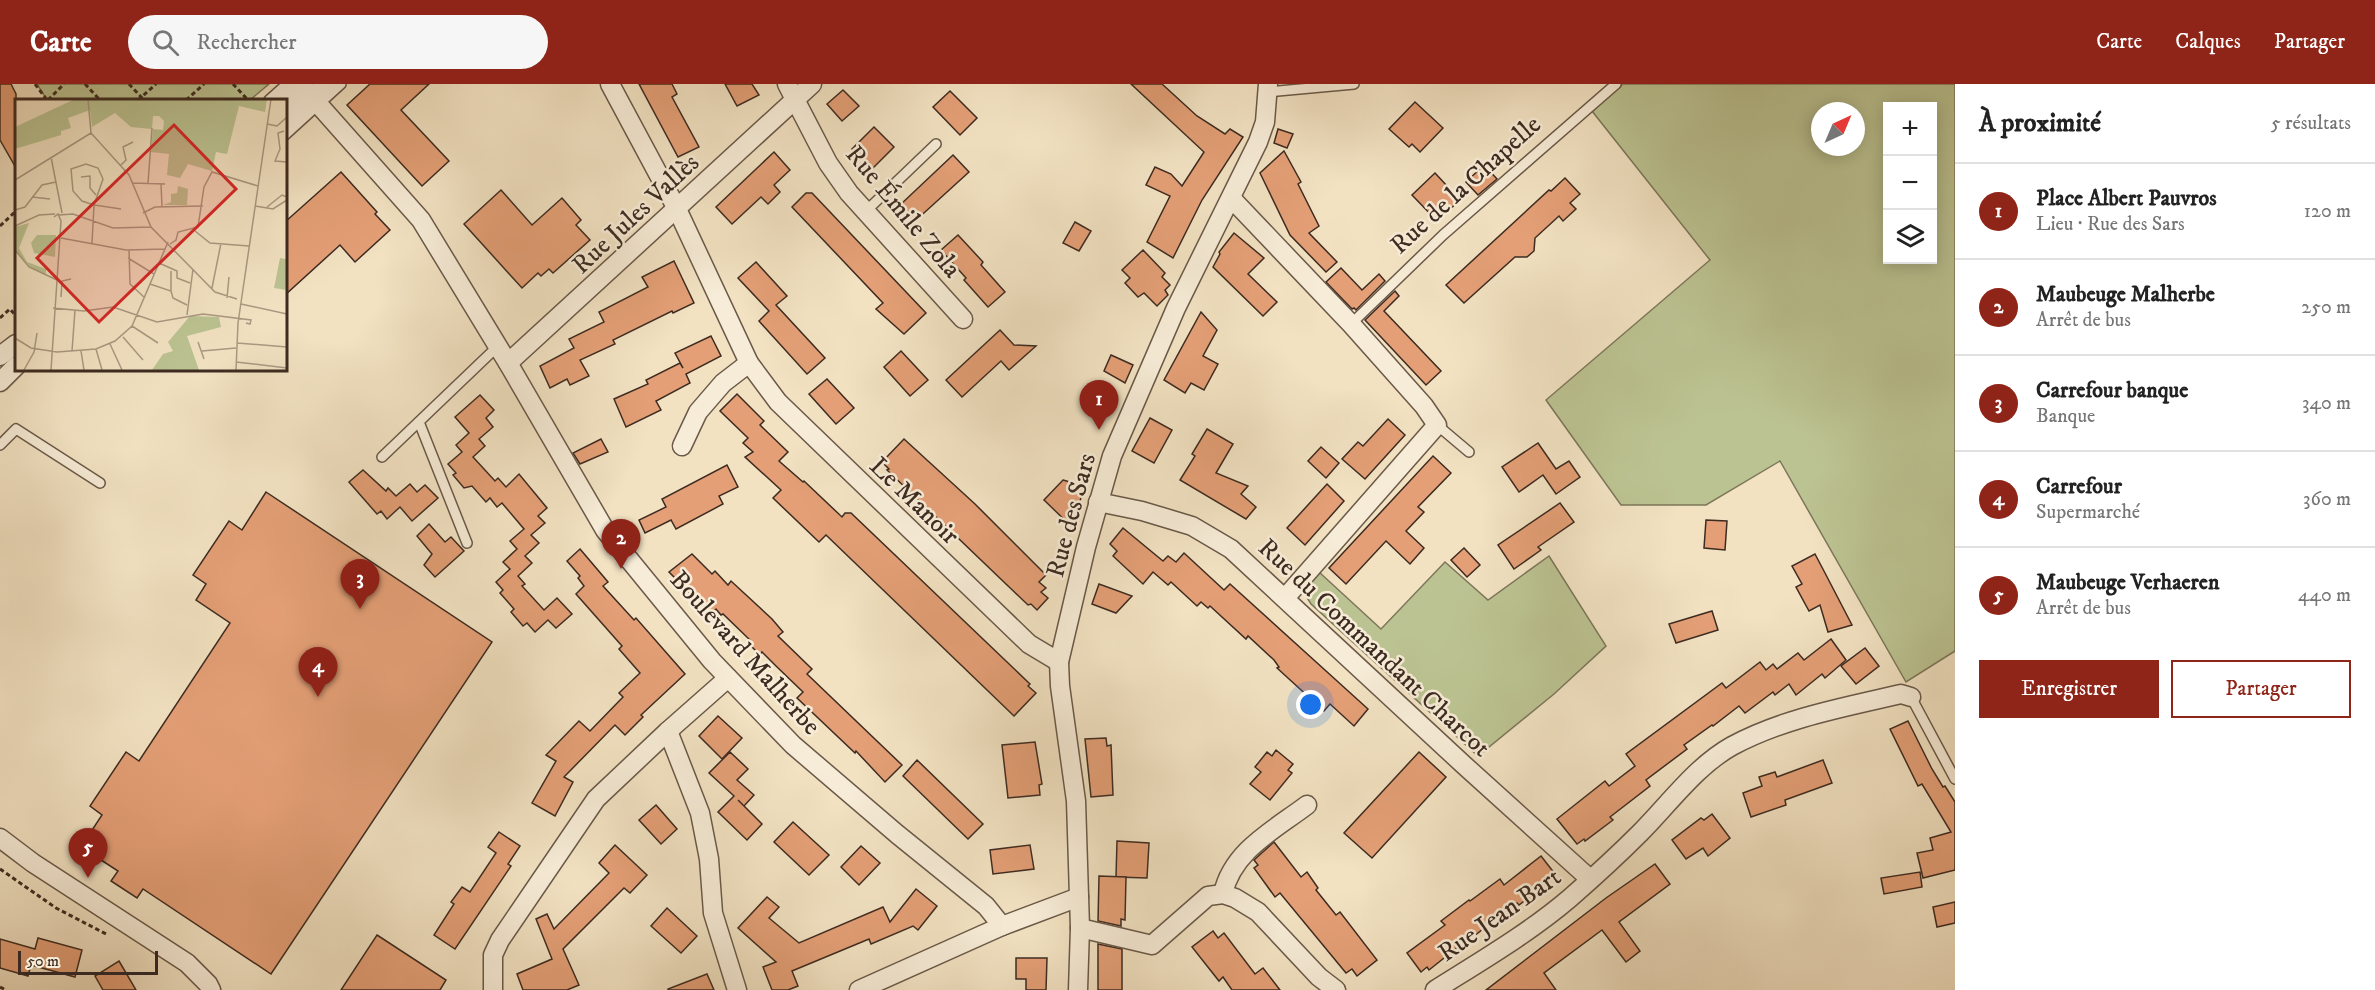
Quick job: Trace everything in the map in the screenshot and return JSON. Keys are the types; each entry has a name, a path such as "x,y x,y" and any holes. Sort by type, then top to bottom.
{"street":[{"path":"286,99 303,84"},
{"path":"286,121 326,84"},
{"name":"Le Manoir","path":"610,84 677,209 749,363 777,402 1029,644 1059,662"},
{"path":"791,92 812,84"},
{"name":"Rue des Sars","path":"1078,990 1080,928 1076,801 1060,686 1059,662 1098,502 1112,456 1152,363 1195,270 1232,199 1265,122 1268,88"},
{"name":"Rue Jules Vallès","path":"508,363 677,209 791,92"},
{"name":"Rue Émile Zola","path":"791,92 828,163 865,212 963,319"},
{"name":"Boulevard Malherbe","path":"319,105 421,220 498,346 605,530 712,661 793,745 986,906 1002,926"},
{"path":"1232,199 1351,324 1424,406 1437,425 1285,598"},
{"path":"0,355 15,345"},
{"path":"682,446 698,412 723,384 749,363"},
{"path":"2,381 16,370"},
{"name":"Rue du Commandant Charcot","path":"1098,502 1142,511 1192,526 1231,549 1590,879"},
{"path":"493,990 493,955 500,940 596,799 728,678"},
{"name":"Rue Jean Bart","path":"1435,990 1549,914 1638,835 1705,766 1731,747 1775,727 1838,709 1901,694 1911,697"},
{"path":"668,731 700,813 709,860 713,913 737,990"},
{"path":"1222,894 1226,878 1245,851 1307,806"},
{"path":"0,838 33,863 187,963 211,990"},
{"path":"1080,928 1152,945 1208,896 1222,894 1235,898 1258,912 1319,977 1336,990"},
{"path":"860,990 1002,926 1079,897"}],"lane":[{"path":"270,99 288,84"},
{"path":"286,134 341,84"},
{"path":"1268,88 1354,84"},
{"name":"Rue de la Chapelle","path":"1351,324 1443,235 1616,84"},
{"path":"865,212 936,144"},
{"path":"0,355 15,333"},
{"path":"382,457 498,346"},
{"path":"419,422 467,543"},
{"path":"1437,425 1469,452"},
{"path":"0,439 16,429"},
{"path":"0,445 16,429"},
{"path":"16,429 100,483"},
{"path":"1911,697 1955,779"}],"path":[{"path":"35,84 46,99"},
{"path":"48,99 64,84"},
{"path":"85,84 99,99"},
{"path":"129,84 140,99"},
{"path":"142,99 156,84"},
{"path":"187,99 204,84"},
{"path":"233,84 247,99"},
{"path":"0,226 15,212"},
{"path":"0,318 10,309 15,315"},
{"path":"0,869 56,908 108,936"},
{"path":"0,987 6,990"}],"green space":[{"path":"37,84 269,84 251,99 46,99"},
{"path":"1623,84 1955,84 1955,651 1906,682 1780,461 1706,505 1621,505 1546,400 1710,260 1592,111"},
{"path":"1549,556 1606,646 1554,694 1478,756 1311,604 1304,593 1304,588 1319,572 1381,629 1445,562 1488,600"}],"building":[{"path":"0,84 11,84 16,94 15,166 0,140"},
{"path":"370,84 429,84 401,110 449,161 422,186 347,105"},
{"path":"639,84 672,84 677,94 672,97 699,147 678,157"},
{"path":"725,84 752,84 759,95 737,106"},
{"path":"1131,84 1162,84 1197,116 1225,134 1230,129 1243,137 1202,200 1173,258 1147,242 1170,196 1146,185 1155,167 1171,174 1182,186 1204,152"},
{"path":"843,90 859,106 842,121 827,104"},
{"path":"950,91 977,118 960,135 933,107"},
{"path":"1415,102 1443,128 1420,152 1412,144 1409,147 1389,129"},
{"path":"874,127 894,147 873,168 852,149"},
{"path":"1278,129 1293,134 1287,148 1274,143"},
{"path":"1284,151 1301,182 1298,184 1319,226 1309,233 1337,262 1326,272 1290,235 1260,173"},
{"path":"774,152 790,170 774,185 780,192 768,204 761,197 732,224 716,207"},
{"path":"953,155 969,172 914,222 899,206"},
{"path":"1484,165 1497,179 1478,195 1466,182"},
{"path":"341,172 390,230 355,262 340,245 286,294 286,221"},
{"path":"1435,173 1460,200 1437,221 1412,195"},
{"path":"1565,178 1580,194 1570,203 1576,209 1563,221 1559,216 1535,238 1534,251 1527,257 1515,257 1464,303 1446,285"},
{"path":"501,190 532,225 562,198 581,220 576,225 590,240 553,273 549,269 541,276 538,273 522,288 464,224"},
{"path":"806,193 812,193 926,313 904,334 876,309 883,303 792,207"},
{"path":"1075,222 1091,231 1079,251 1063,243"},
{"path":"1234,233 1264,258 1248,274 1277,302 1263,316 1213,267 1219,252"},
{"path":"958,235 983,262 981,265 1005,292 988,307 941,250"},
{"path":"1143,250 1165,273 1162,277 1170,285 1165,290 1168,295 1157,306 1144,293 1138,297 1125,283 1130,278 1122,270"},
{"path":"674,261 694,303 673,313 672,311 613,340 615,344 580,360 589,376 570,385 567,379 550,388 540,366 574,348 569,339 604,322 599,312 648,287 642,277"},
{"path":"756,262 787,296 776,305 825,358 807,374 759,321 769,311 738,278"},
{"path":"1341,268 1362,290 1379,274 1385,281 1356,310 1352,309 1326,282"},
{"path":"1395,291 1399,296 1384,311 1441,371 1426,385 1365,320"},
{"path":"1201,312 1217,330 1203,356 1218,364 1204,390 1191,383 1185,393 1164,380"},
{"path":"1000,330 1014,345 1036,346 1009,370 1001,361 962,397 946,380"},
{"path":"711,336 721,356 686,374 690,383 656,401 661,410 626,427 614,399 648,384 646,380 680,363 683,368 675,353"},
{"path":"901,351 928,380 910,396 884,367"},
{"path":"1111,355 1133,365 1125,383 1104,371"},
{"path":"827,379 854,408 836,424 809,394"},
{"path":"737,394 764,421 760,425 788,452 779,461 842,517 845,513 851,513 1030,684 1028,686 1036,693 1014,716 826,535 819,542 773,498 781,490 745,457 753,452 743,443 748,438 720,411"},
{"path":"480,395 494,410 486,418 493,427 479,439 485,446 473,457 495,481 498,478 506,487 519,474 547,508 538,516 545,523 531,535 539,543 525,556 532,563 518,576 525,584 522,586 544,610 557,598 572,614 556,628 548,620 535,632 527,623 523,626 511,612 514,609 500,593 503,590 496,582 510,569 503,562 517,549 510,541 524,529 502,503 497,507 490,498 486,502 472,486 464,488 453,475 456,473 448,464 462,452 456,445 469,433 455,417"},
{"path":"1150,418 1172,430 1154,463 1132,451"},
{"path":"1388,419 1405,435 1365,479 1342,459 1358,442 1363,446"},
{"path":"1207,429 1233,444 1216,473 1248,486 1241,494 1256,507 1246,519 1180,480 1195,456 1192,454"},
{"path":"601,439 608,452 580,464 573,453"},
{"path":"904,439 975,504 1046,575 1039,582 1046,588 1041,592 1048,598 1037,610 1031,604 1028,605 887,470 889,469 882,462"},
{"path":"1538,443 1556,469 1569,461 1580,477 1556,494 1543,475 1519,492 1502,467"},
{"path":"1321,447 1339,463 1326,478 1308,461"},
{"path":"1433,456 1451,473 1418,507 1424,512 1406,531 1424,548 1410,564 1386,541 1346,584 1329,568"},
{"path":"727,465 738,487 719,496 723,504 676,529 671,520 645,533 639,520 666,507 662,499"},
{"path":"363,470 386,491 388,488 396,496 410,484 417,492 425,485 438,498 412,521 400,507 387,519 381,511 377,514 349,482"},
{"path":"1063,480 1084,486 1073,528 1044,500"},
{"path":"1327,484 1344,501 1305,545 1287,528"},
{"path":"266,492 492,642 271,974 143,889 137,898 111,881 118,871 81,847 102,815 90,806 126,752 139,761 230,623 196,600 206,584 193,575 229,521 242,530"},
{"path":"1560,503 1574,522 1538,547 1541,550 1514,569 1498,545"},
{"path":"1706,520 1727,521 1725,550 1704,548"},
{"path":"429,524 445,542 451,537 464,551 435,577 424,565 432,554 417,536"},
{"path":"1123,528 1163,561 1168,556 1176,562 1184,553 1224,590 1230,584 1368,709 1354,726 1330,704 1324,711 1277,668 1279,667 1274,660 1248,636 1246,639 1210,606 1208,608 1201,602 1197,606 1171,582 1168,585 1153,572 1143,584 1113,556 1117,551 1110,544"},
{"path":"1464,548 1480,565 1467,577 1451,560"},
{"path":"580,549 608,582 603,586 634,620 636,618 685,674 641,715 643,717 625,735 615,725 564,777 573,782 555,816 532,803 556,761 546,755 579,721 590,731 623,697 619,693 640,673 619,649 622,646 576,594 584,586 578,578 580,576 567,561"},
{"path":"692,554 712,574 715,571 728,585 731,581 772,619 783,632 778,636 812,669 807,674 902,765 885,782 856,751 855,753 797,698 803,692 762,652 760,655 748,643 750,640 716,609 711,614 669,572"},
{"path":"1815,554 1852,625 1828,632 1820,605 1809,611 1796,587 1802,584 1792,566"},
{"path":"1099,584 1132,596 1116,613 1092,604"},
{"path":"1712,611 1718,630 1676,643 1669,624"},
{"path":"1831,639 1846,660 1825,678 1822,674 1796,695 1789,684 1775,695 1773,692 1745,713 1739,706 1684,745 1687,749 1646,780 1650,786 1610,817 1613,820 1585,841 1584,839 1577,844 1557,819 1605,781 1609,786 1635,766 1626,754 1722,683 1726,688 1760,662 1766,670 1773,664 1777,669 1798,653 1804,660"},
{"path":"1865,648 1879,666 1856,684 1841,666"},
{"path":"718,716 742,738 722,759 699,736"},
{"path":"1908,721 1932,769 1955,802 1955,870 1923,878 1917,853 1933,850 1930,838 1951,832 1922,784 1918,786 1890,729"},
{"path":"1106,738 1107,746 1111,745 1113,795 1091,797 1085,739"},
{"path":"1035,742 1042,784 1039,785 1040,795 1008,798 1002,745"},
{"path":"1276,750 1293,764 1288,770 1292,773 1270,800 1250,784 1261,772 1255,767 1267,752 1272,756"},
{"path":"730,752 748,769 737,780 754,795 744,806 762,824 747,840 718,812 734,796 709,773"},
{"path":"1419,752 1446,777 1372,858 1344,833"},
{"path":"917,760 983,824 968,839 903,776"},
{"path":"1823,760 1832,783 1785,800 1786,805 1751,817 1743,793 1762,786 1759,777 1775,772 1777,777"},
{"path":"656,805 677,829 661,844 639,820"},
{"path":"1712,814 1730,838 1708,856 1703,848 1686,859 1672,840 1701,818 1704,820"},
{"path":"793,822 829,855 809,875 774,842"},
{"path":"499,832 520,846 508,864 511,866 455,949 434,935 454,904 451,902 462,887 470,892 496,853 488,847"},
{"path":"1117,841 1149,843 1147,878 1116,877"},
{"path":"1274,842 1301,877 1307,872 1318,888 1316,890 1336,915 1340,912 1377,960 1357,976 1352,969 1346,973 1280,893 1275,897 1254,868 1258,865 1254,860"},
{"path":"615,845 647,875 630,893 624,888 563,949 579,985 567,990 523,990 517,974 552,959 536,919 547,914 554,929 609,873 599,863"},
{"path":"1030,845 1034,869 993,874 990,850"},
{"path":"861,846 880,863 859,885 841,867"},
{"path":"1541,856 1555,874 1548,880 1549,882 1473,935 1429,970 1427,967 1421,972 1407,953 1445,925 1441,921 1469,900 1500,879 1504,885"},
{"path":"1655,864 1670,884 1619,922 1640,951 1626,962 1602,930 1544,973 1556,990 1486,990 1606,898"},
{"path":"1920,872 1922,887 1884,894 1881,878"},
{"path":"1099,876 1126,877 1125,920 1121,919 1121,926 1098,921"},
{"path":"916,889 937,906 918,930 913,926 871,944 869,939 792,971 798,986 788,990 772,990 763,967 776,962 738,928 767,897 779,907 769,918 799,943 883,907 890,922"},
{"path":"1955,902 1955,923 1937,927 1933,907"},
{"path":"667,908 697,936 681,953 651,926"},
{"path":"1213,931 1218,938 1224,933 1255,974 1263,968 1280,990 1232,990 1223,977 1219,981 1192,947"},
{"path":"377,935 446,980 440,990 341,990"},
{"path":"38,938 82,950 75,977 31,965 28,976 0,968 0,939 35,949"},
{"path":"1098,944 1122,949 1122,990 1098,990"},
{"path":"1016,958 1047,958 1046,990 1026,990 1026,979 1016,979"},
{"path":"119,961 136,990 103,990 95,976"},
{"path":"707,974 714,990 668,990 668,989"}],"place":[{"name":"Place Albert Pauvros","path":"1099,430"},
{"name":"Maubeuge Malherbe","path":"621,569"},
{"name":"Carrefour banque","path":"360,609"},
{"name":"Carrefour","path":"318,697"},
{"name":"Maubeuge Verhaeren","path":"88,878"}]}
